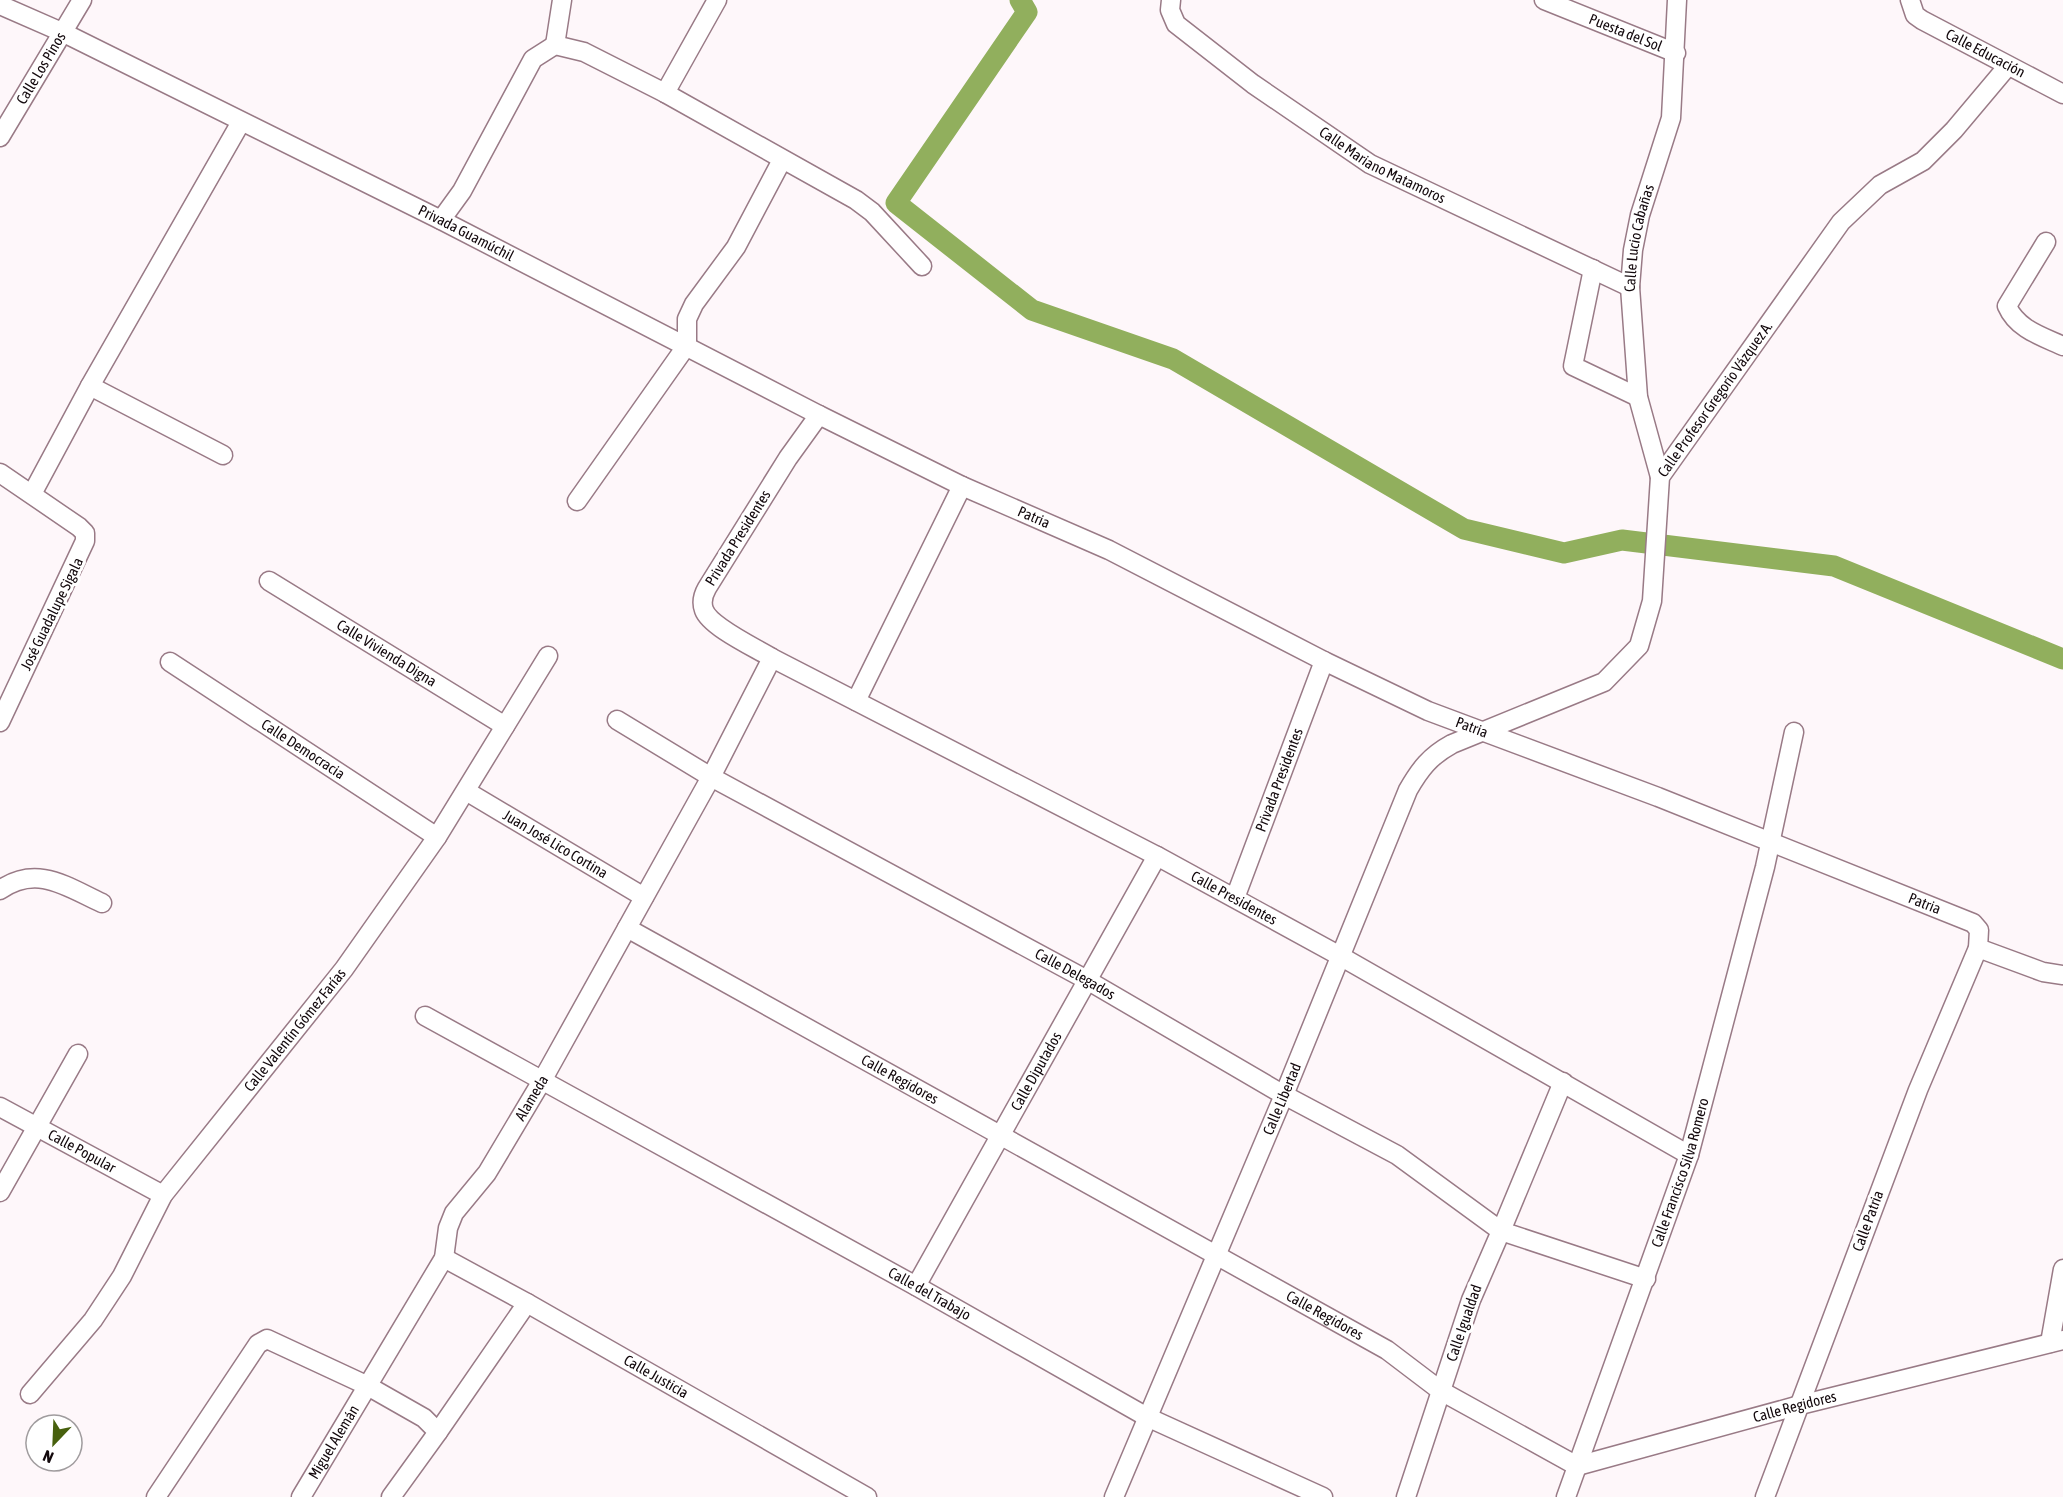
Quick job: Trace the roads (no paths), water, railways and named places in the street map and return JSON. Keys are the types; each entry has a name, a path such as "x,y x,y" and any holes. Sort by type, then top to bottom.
{"street":[{"name":"Calle Los Pinos","path":"0,137 82,0"},
{"path":"555,45 562,0"},
{"path":"664,93 717,0"},
{"name":"Calle Mariano Matamoros","path":"1171,0 1170,10 1176,24 1253,84 1370,164 1630,287"},
{"name":"Puesta del Sol","path":"1544,0 1676,53"},
{"name":"Calle Lucio Cabañas","path":"1660,477 1638,397 1630,287 1633,250 1640,214 1671,118 1677,0"},
{"name":"Calle Educación","path":"1911,4 1922,20 2007,67 2063,94"},
{"name":"Privada Guamúchil","path":"0,5 64,33 441,220 819,415"},
{"path":"441,220 474,171 533,59 555,45 584,52 664,93 856,200 872,212 922,266"},
{"name":"Calle Profesor Gregorio Vázquez A.","path":"1482,732 1604,682 1639,646 1647,623 1653,586 1660,477 1841,222 1880,185 1923,161 2007,67"},
{"path":"32,494 90,386 241,122"},
{"path":"577,501 687,345 686,328 694,304 736,247 782,160"},
{"path":"2046,242 2007,306 2012,318 2031,332 2063,346"},
{"path":"1593,269 1573,366 1638,397"},
{"path":"90,386 223,455"},
{"name":"Privada Presidentes","path":"772,658 707,616 702,598 788,458 819,415"},
{"name":"Patria","path":"819,415 962,486 1109,550 1324,661 1428,711 1771,841 1965,919 1978,930 1978,948"},
{"name":"José Guadalupe Sigala","path":"0,473 79,526 85,533 85,542 0,723"},
{"path":"856,701 962,486"},
{"name":"Calle Vivienda Digna","path":"269,581 505,726"},
{"name":"Calle Valentín Gómez Farías","path":"30,1394 93,1320 122,1276 162,1195 344,969 437,837 548,656"},
{"name":"Calle Presidentes","path":"772,658 1158,856 1340,956 1689,1155"},
{"name":"Alameda","path":"366,1385 444,1258 448,1228 454,1213 487,1173 543,1079 711,777 772,658"},
{"name":"Privada Presidentes","path":"1234,898 1324,661"},
{"name":"Calle Democracia","path":"170,662 437,837"},
{"name":"Calle Delegados","path":"617,720 711,777 1087,980 1284,1095 1397,1155 1434,1179 1501,1231"},
{"name":"Calle Libertad","path":"1114,1497 1284,1095 1408,790 1420,768 1435,753 1482,732"},
{"name":"Calle Francisco Silva Romero","path":"1566,1497 1689,1155 1771,841 1794,732"},
{"name":"Juan José Lico Cortina","path":"466,791 644,897"},
{"name":"Calle Diputados","path":"916,1286 1158,856"},
{"path":"0,890 17,880 43,878 102,903"},
{"name":"Calle Regidores","path":"627,928 1387,1350 1441,1391 1577,1466 1800,1406 2057,1342"},
{"path":"1978,948 2043,972 2063,975"},
{"name":"Calle Patria","path":"1765,1497 1918,1090 1978,948"},
{"name":"Calle del Trabajo","path":"425,1016 916,1286 1147,1417 1323,1497"},
{"path":"0,1192 78,1054"},
{"name":"Calle Igualdad","path":"1406,1497 1471,1300 1563,1082"},
{"name":"Calle Popular","path":"0,1107 162,1195"},
{"path":"1501,1231 1646,1279"},
{"name":"Calle Justicia","path":"444,1258 867,1497"},
{"path":"2057,1342 2063,1269"},
{"path":"391,1497 527,1303"},
{"path":"156,1497 262,1340 273,1340 366,1385 424,1418 438,1432"},
{"name":"Miguel Alemán","path":"301,1497 366,1385"}],"waterway":[{"path":"1020,0 1027,12 896,203 1032,310 1173,359 1464,529 1564,553 1622,540 1834,566 2063,659"}]}
